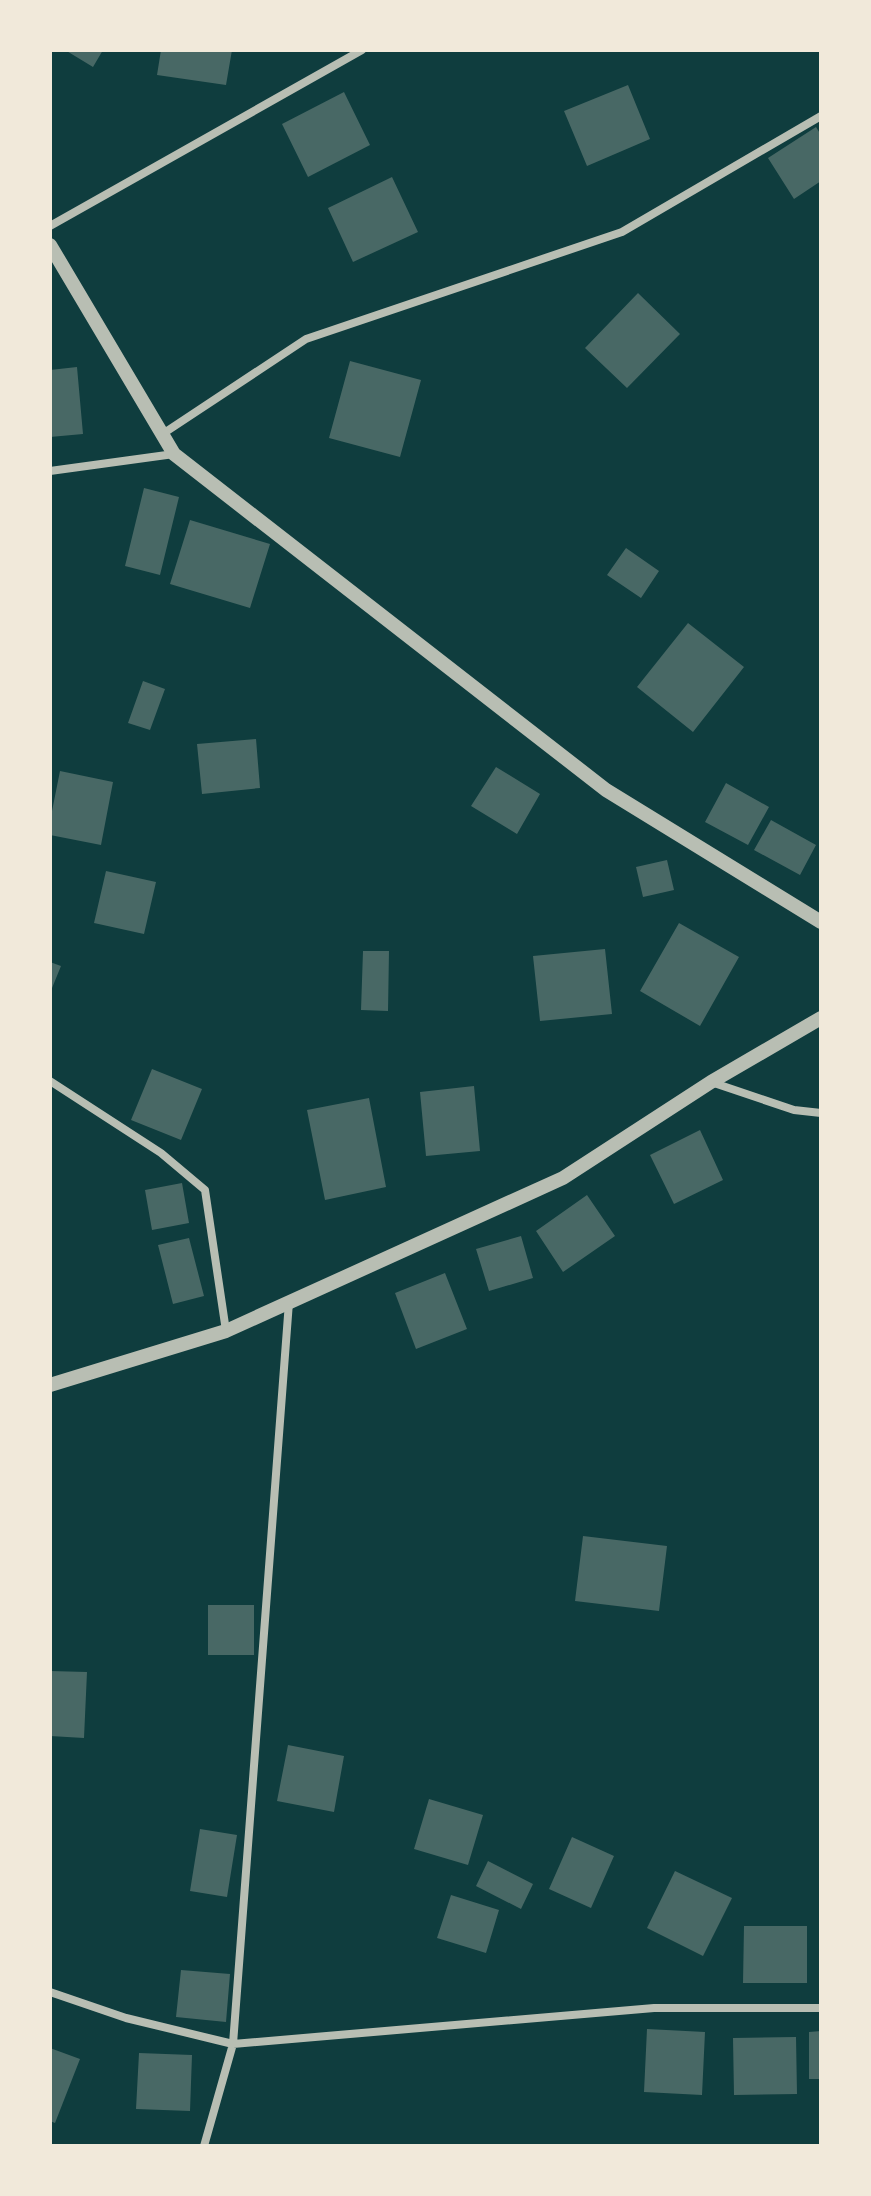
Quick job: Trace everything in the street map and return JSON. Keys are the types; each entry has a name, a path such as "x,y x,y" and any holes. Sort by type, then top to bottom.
{"street":[{"path":"50,226 362,50"},
{"path":"164,433 306,339 622,232 821,116"},
{"path":"50,245 174,454 606,790 821,922"},
{"path":"50,471 174,454"},
{"path":"50,1385 226,1331 563,1178 711,1082 821,1018"},
{"path":"50,1081 161,1153 205,1190 226,1331"},
{"path":"711,1082 794,1110 821,1113"},
{"path":"204,2146 233,2044 289,1301"},
{"path":"50,1992 126,2018 233,2044 654,2008 821,2008"}],"building":[{"path":"65,50 103,50 93,67"},
{"path":"161,50 232,50 226,85 157,75"},
{"path":"628,85 650,139 587,166 564,111"},
{"path":"344,92 370,145 308,177 282,124"},
{"path":"816,127 821,135 821,181 794,199 768,158"},
{"path":"392,177 418,232 353,262 328,208"},
{"path":"638,293 680,334 627,388 585,348"},
{"path":"350,361 421,380 400,457 329,438"},
{"path":"77,367 83,434 50,437 50,370"},
{"path":"144,488 179,497 160,575 125,566"},
{"path":"190,520 270,544 250,608 170,584"},
{"path":"626,548 659,571 641,598 607,575"},
{"path":"688,623 744,667 693,732 637,687"},
{"path":"143,681 165,689 150,730 128,723"},
{"path":"256,739 260,788 202,794 197,744"},
{"path":"496,767 540,794 517,834 471,806"},
{"path":"60,771 113,782 101,845 50,835"},
{"path":"726,783 769,807 748,845 705,822"},
{"path":"771,820 816,845 800,875 754,850"},
{"path":"667,860 674,890 643,897 636,867"},
{"path":"106,871 156,882 144,934 94,923"},
{"path":"679,923 739,957 700,1026 640,991"},
{"path":"605,949 612,1014 540,1021 533,956"},
{"path":"363,951 389,951 388,1011 361,1010"},
{"path":"50,962 61,966 50,993"},
{"path":"152,1069 202,1089 181,1140 131,1120"},
{"path":"474,1086 480,1151 426,1156 420,1092"},
{"path":"369,1098 386,1187 325,1200 307,1110"},
{"path":"700,1130 723,1180 674,1204 650,1155"},
{"path":"182,1183 189,1223 152,1230 145,1190"},
{"path":"587,1195 615,1236 563,1272 536,1231"},
{"path":"521,1236 533,1278 489,1291 476,1249"},
{"path":"189,1238 204,1296 173,1304 158,1245"},
{"path":"445,1273 467,1329 416,1349 395,1293"},
{"path":"583,1536 667,1546 659,1611 575,1601"},
{"path":"208,1605 254,1605 254,1655 208,1655"},
{"path":"50,1671 87,1672 84,1738 50,1736"},
{"path":"288,1745 344,1756 334,1812 277,1801"},
{"path":"429,1799 483,1815 468,1865 414,1849"},
{"path":"200,1829 237,1835 227,1897 190,1891"},
{"path":"572,1837 614,1856 591,1908 549,1889"},
{"path":"488,1861 533,1884 521,1909 476,1886"},
{"path":"675,1871 732,1898 703,1956 647,1928"},
{"path":"451,1895 499,1910 486,1953 437,1938"},
{"path":"744,1926 807,1926 807,1983 743,1983"},
{"path":"181,1970 230,1974 226,2022 176,2017"},
{"path":"647,2029 705,2032 702,2095 644,2092"},
{"path":"821,2031 821,2079 809,2079 809,2032"},
{"path":"796,2037 797,2094 734,2095 733,2038"},
{"path":"50,2048 80,2059 55,2123 50,2121"},
{"path":"139,2053 192,2055 190,2111 136,2109"}]}
